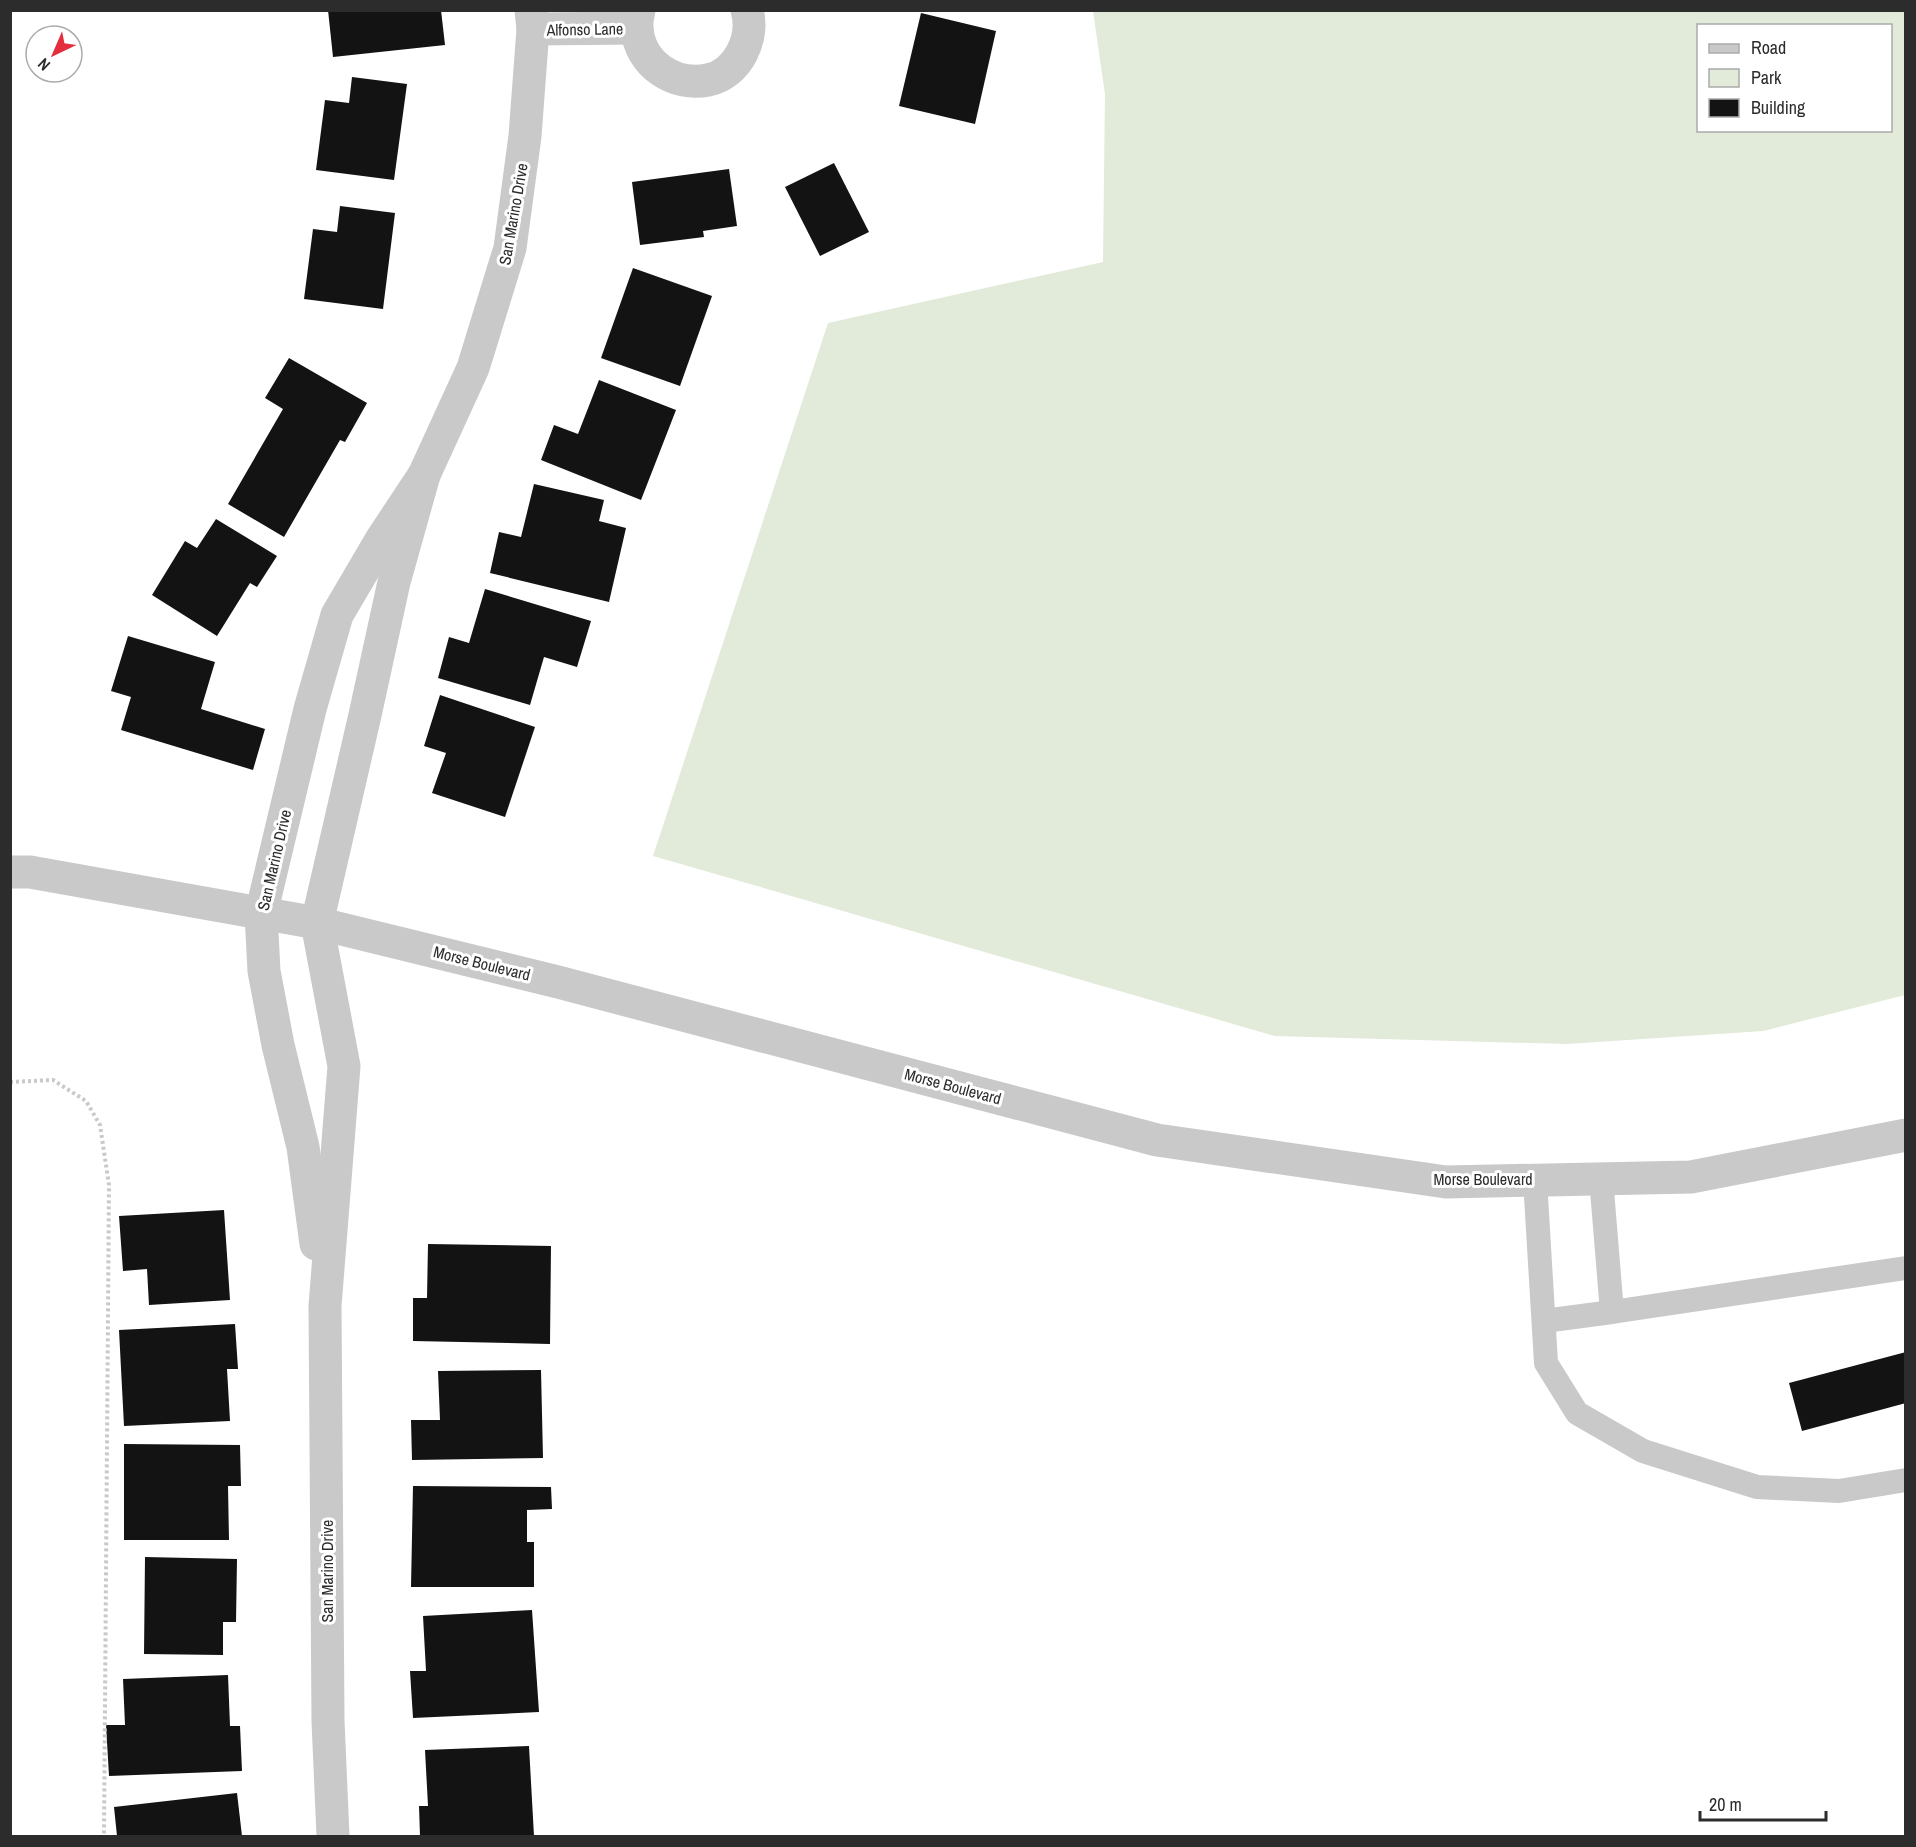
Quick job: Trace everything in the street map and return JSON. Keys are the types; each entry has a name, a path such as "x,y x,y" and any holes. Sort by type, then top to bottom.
{"street":[{"name":"Alfonso Lane","path":"532,20 638,19 643,52 660,71 684,81 709,80 731,67 746,47 750,22 747,10"},
{"name":"San Marino Drive","path":"324,1306 303,1147 278,1045 264,971 261,914 310,709 337,615 381,540 424,475 473,368 510,248 525,136 532,20"},
{"name":"San Marino Drive","path":"333,1836 328,1721 324,1306 344,1066 317,923 394,582 424,475"},
{"name":"Morse Boulevard","path":"10,872 30,872 317,923 558,982 1157,1140 1446,1182 1691,1177 1905,1136"}],"lane":[{"path":"1601,1178 1612,1312"},
{"path":"1536,1180 1546,1363 1577,1413 1644,1451 1757,1486 1839,1491 1905,1480"},
{"path":"1544,1321 1905,1268"}],"path":[{"path":"10,1082 53,1080 86,1101 100,1125 109,1185 104,1836"}],"green space":[{"path":"1093,11 1905,11 1905,995 1763,1031 1567,1044 1275,1036 653,856 828,323 1103,262 1105,94"}],"building":[{"path":"328,10 441,10 445,45 333,57"},
{"path":"921,13 996,31 975,124 899,106"},
{"path":"352,77 407,84 394,180 316,170 325,100 349,103"},
{"path":"834,163 869,232 820,256 785,187"},
{"path":"729,169 737,226 703,231 704,237 640,245 632,182"},
{"path":"340,206 395,213 383,309 304,299 313,229 337,232"},
{"path":"633,268 712,296 680,386 601,358"},
{"path":"289,358 367,403 345,442 340,440 284,537 228,504 283,409 265,398"},
{"path":"599,380 676,410 641,500 541,460 554,425 578,434"},
{"path":"534,484 604,500 599,521 626,528 609,602 490,573 499,532 521,537"},
{"path":"216,519 277,556 257,587 250,583 217,636 152,595 185,541 197,548"},
{"path":"485,589 591,621 577,667 544,657 530,705 438,678 449,637 469,643"},
{"path":"128,636 215,662 201,709 265,729 253,770 121,730 131,697 111,691"},
{"path":"440,695 535,727 505,817 432,793 446,753 424,746"},
{"path":"224,1210 230,1300 149,1305 147,1269 123,1271 119,1216"},
{"path":"428,1244 551,1246 550,1344 413,1341 413,1298 427,1298"},
{"path":"235,1324 238,1369 227,1369 230,1421 124,1426 119,1330"},
{"path":"1906,1352 1906,1403 1802,1431 1789,1383"},
{"path":"541,1370 543,1458 412,1460 411,1420 440,1420 438,1371"},
{"path":"124,1444 240,1445 241,1486 228,1486 229,1540 124,1540"},
{"path":"413,1486 551,1487 552,1509 527,1510 527,1542 534,1542 534,1587 411,1587"},
{"path":"145,1557 237,1559 236,1622 223,1622 223,1655 144,1654"},
{"path":"532,1610 539,1712 413,1718 410,1671 426,1671 423,1616"},
{"path":"228,1675 230,1726 240,1726 242,1771 109,1776 106,1725 125,1725 123,1679"},
{"path":"529,1746 534,1836 420,1836 419,1806 428,1806 425,1750"},
{"path":"237,1793 242,1836 117,1836 114,1807"}]}
